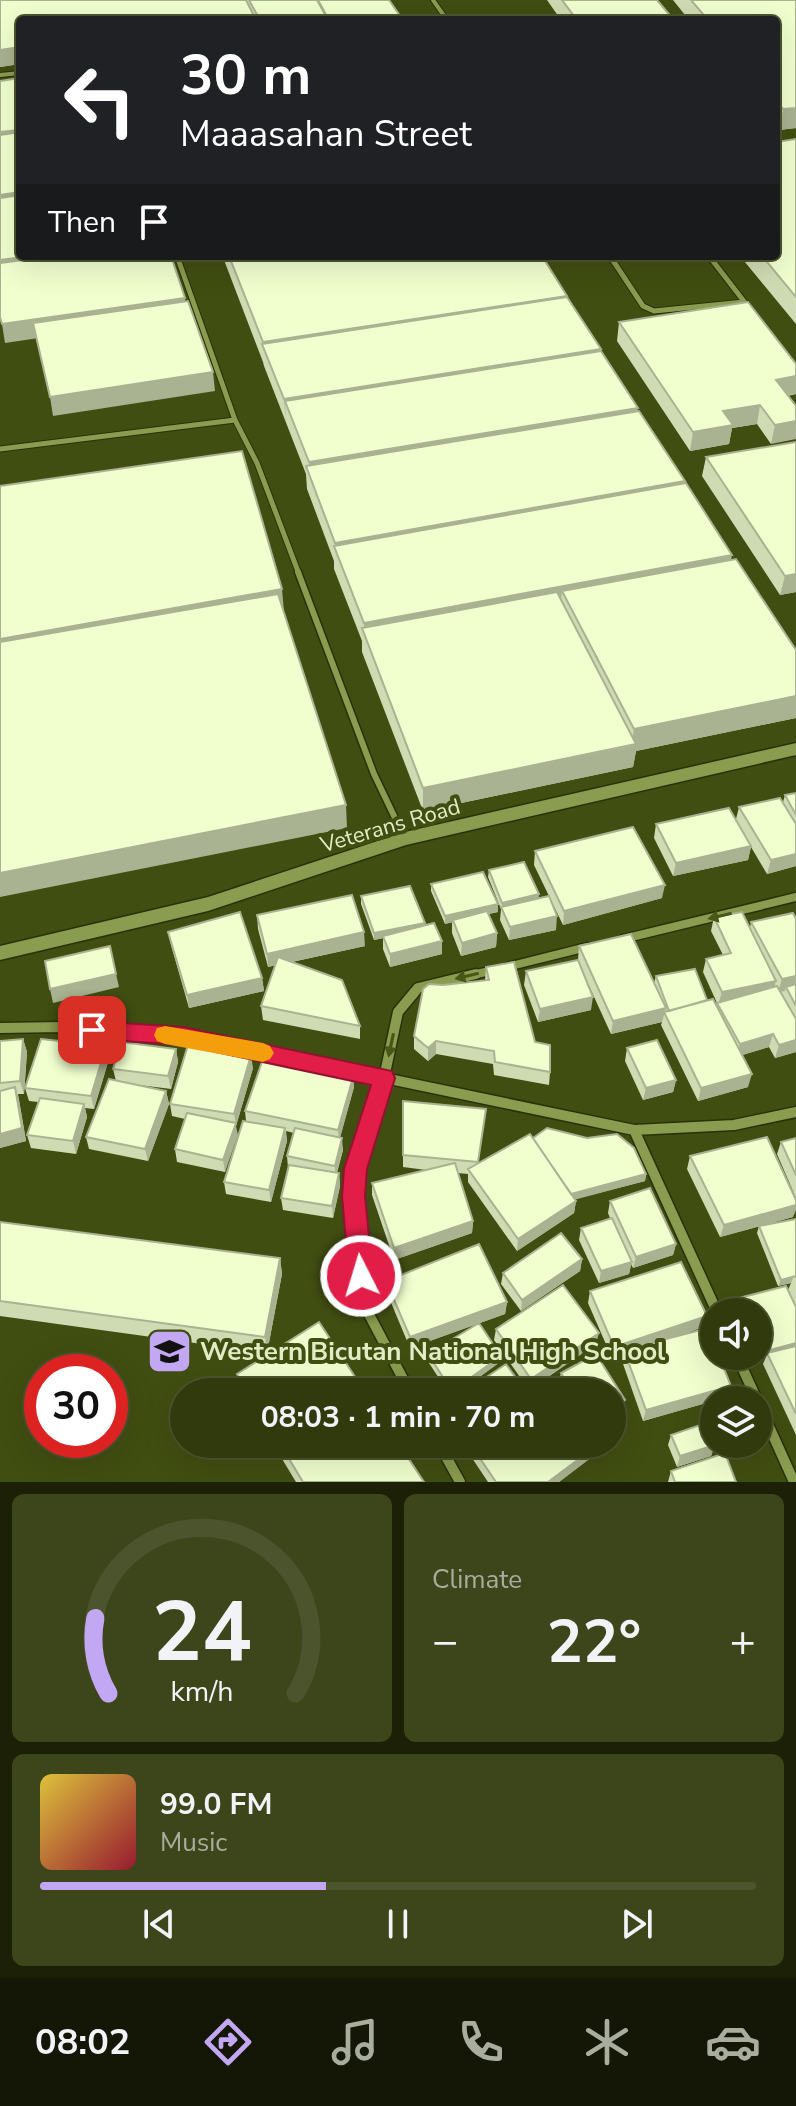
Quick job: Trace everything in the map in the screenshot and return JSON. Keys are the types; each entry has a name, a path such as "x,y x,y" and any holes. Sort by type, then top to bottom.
{"street":[{"name":"Veterans Road","path":"0,953 208,904 405,839 796,749"},
{"path":"614,941 796,897"},
{"path":"403,1378 363,1303 354,1196 355,1169 384,1078 398,1012 418,988 599,945"},
{"path":"0,1028 62,1027 183,1036 634,1130 734,1125 796,1112"},
{"path":"634,1130 711,1298"},
{"path":"772,1432 794,1482"},
{"path":"447,1458 460,1482"}],"lane":[{"path":"178,260 235,420 257,463 374,774 405,839"},
{"path":"613,260 643,306 654,311 744,302"},
{"path":"712,260 753,313"},
{"path":"0,449 235,420"}],"building":[{"path":"0,0 246,0 254,16 16,16 16,48 0,50"},
{"path":"249,0 317,0 326,16 258,16"},
{"path":"318,0 389,0 400,16 327,16"},
{"path":"562,0 657,0 671,16 574,16"},
{"path":"691,0 796,0 796,108 783,109 780,106 780,16 705,16"},
{"path":"16,79 16,130 0,132 0,81"},
{"path":"16,133 16,193 0,195 0,135"},
{"path":"796,139 796,297 765,260 780,260 780,141"},
{"path":"16,196 16,258 0,260 0,198"},
{"path":"23,260 172,260 185,298 2,324 0,263"},
{"path":"231,260 544,260 567,296 263,342"},
{"path":"567,297 601,349 284,399 262,344"},
{"path":"188,301 213,372 50,397 33,323"},
{"path":"748,302 796,364 796,376 776,380 796,406 796,421 775,425 760,405 723,411 733,425 693,432 619,322"},
{"path":"601,351 638,408 309,462 285,401"},
{"path":"639,411 685,481 335,543 306,466"},
{"path":"796,442 796,574 785,576 706,457"},
{"path":"242,451 282,589 0,639 0,486"},
{"path":"686,483 732,555 364,623 334,546"},
{"path":"736,559 796,650 796,696 634,729 562,591"},
{"path":"557,592 636,744 423,788 362,628"},
{"path":"278,594 346,805 0,873 0,642"},
{"path":"796,793 796,815 785,795"},
{"path":"780,798 796,824 796,854 771,860 739,807"},
{"path":"729,808 751,846 676,863 656,824"},
{"path":"633,827 665,885 564,911 535,851"},
{"path":"524,862 539,894 502,903 489,870"},
{"path":"483,872 498,904 445,916 431,884"},
{"path":"410,886 425,923 374,933 361,896"},
{"path":"352,895 364,932 267,954 257,915"},
{"path":"549,896 557,916 510,927 501,907"},
{"path":"487,911 497,933 462,943 453,920"},
{"path":"240,912 262,978 187,995 168,932"},
{"path":"742,912 776,981 722,992 706,959 731,953 714,917"},
{"path":"793,913 796,919 796,976 782,979 751,922"},
{"path":"434,923 442,941 390,954 383,936"},
{"path":"631,934 666,1008 613,1021 579,946"},
{"path":"110,946 116,974 50,989 45,961"},
{"path":"278,957 342,980 360,1026 261,1006"},
{"path":"578,960 593,997 540,1009 526,971"},
{"path":"514,962 535,1042 550,1045 550,1072 495,1062 494,1051 436,1041 428,1048 414,1036 423,989 429,984 489,980 486,967"},
{"path":"695,969 707,1000 669,1011 656,976"},
{"path":"796,984 796,1006 786,987"},
{"path":"777,986 796,1019 796,1040 779,1045 773,1034 740,1044 717,1003"},
{"path":"713,999 752,1074 701,1088 664,1012"},
{"path":"23,1039 20,1081 0,1083 0,1041"},
{"path":"41,1039 106,1046 91,1096 25,1088"},
{"path":"657,1040 676,1080 646,1088 627,1048"},
{"path":"121,1042 176,1049 168,1076 113,1069"},
{"path":"188,1045 251,1055 234,1114 170,1104"},
{"path":"264,1056 354,1074 338,1130 245,1111"},
{"path":"109,1079 166,1091 145,1149 86,1137"},
{"path":"15,1087 22,1128 0,1134 0,1091"},
{"path":"40,1098 84,1104 73,1141 27,1135"},
{"path":"403,1101 486,1109 478,1162 403,1155"},
{"path":"187,1113 236,1123 223,1160 175,1149"},
{"path":"243,1121 285,1128 269,1190 224,1182"},
{"path":"295,1128 342,1138 335,1166 287,1156"},
{"path":"547,1128 587,1138 617,1134 634,1148 646,1174 571,1194 533,1138"},
{"path":"530,1134 576,1201 518,1239 468,1169"},
{"path":"767,1137 796,1205 724,1225 690,1156"},
{"path":"796,1138 796,1175 781,1142"},
{"path":"455,1163 473,1221 394,1248 372,1183"},
{"path":"289,1165 339,1173 332,1206 281,1198"},
{"path":"650,1188 676,1244 636,1257 610,1201"},
{"path":"612,1218 632,1262 601,1271 581,1228"},
{"path":"796,1219 796,1276 781,1280 759,1226"},
{"path":"0,1222 280,1258 265,1337 0,1301"},
{"path":"561,1233 582,1259 522,1300 503,1273"},
{"path":"479,1244 507,1302 410,1337 386,1281"},
{"path":"681,1262 700,1301 700,1318 614,1347 590,1291"},
{"path":"563,1285 599,1333 530,1378 496,1329"},
{"path":"786,1286 796,1307 796,1343 772,1350 772,1298 739,1298"},
{"path":"319,1322 356,1378 239,1378 237,1374"},
{"path":"479,1323 501,1356 470,1378 444,1378 428,1354"},
{"path":"700,1330 700,1370 725,1370 731,1386 700,1386 700,1395 646,1410 624,1350"},
{"path":"796,1346 796,1414 772,1364 772,1352"},
{"path":"596,1354 611,1378 564,1378 561,1373"},
{"path":"506,1364 516,1378 485,1378"},
{"path":"700,1425 700,1450 680,1456 671,1435"},
{"path":"288,1458 408,1458 424,1482 303,1482"},
{"path":"480,1458 580,1458 548,1482 496,1482"},
{"path":"710,1458 727,1458 736,1482 675,1482 671,1471"}],"slow traffic":[{"path":"165,1035 263,1053"}],"place":[{"name":"Western Bicutan National High School","path":"169,1351"}],"route":[{"path":"92,1030 183,1036 384,1078 355,1169 354,1196 361,1276"}]}
